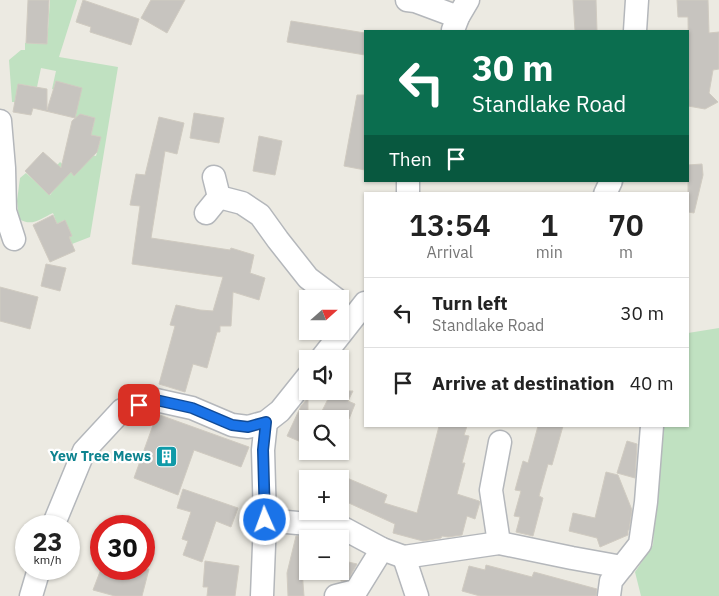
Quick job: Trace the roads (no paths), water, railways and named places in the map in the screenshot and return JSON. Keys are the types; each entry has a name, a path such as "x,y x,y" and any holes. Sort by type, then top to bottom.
{"street":[{"path":"407,0 459,16"},
{"path":"635,30 638,0"},
{"path":"0,121 5,211 14,239"},
{"path":"213,196 242,203 260,215 308,278 324,290"},
{"path":"327,350 354,306"},
{"path":"58,515 84,452 122,410 156,400 192,408 232,425 248,427 266,422 280,411 299,387"},
{"path":"262,596 265,520 263,450 266,422"},
{"path":"609,596 611,581 640,544 646,502 652,427"},
{"path":"499,543 491,490 500,442"},
{"path":"265,520 341,526 382,549 404,557 499,543 622,567"},
{"path":"336,596 356,591 382,549"},
{"path":"404,557 417,596"},
{"path":"31,596 36,580"}],"place":[{"name":"Yew Tree Mews","path":"167,456"}]}
